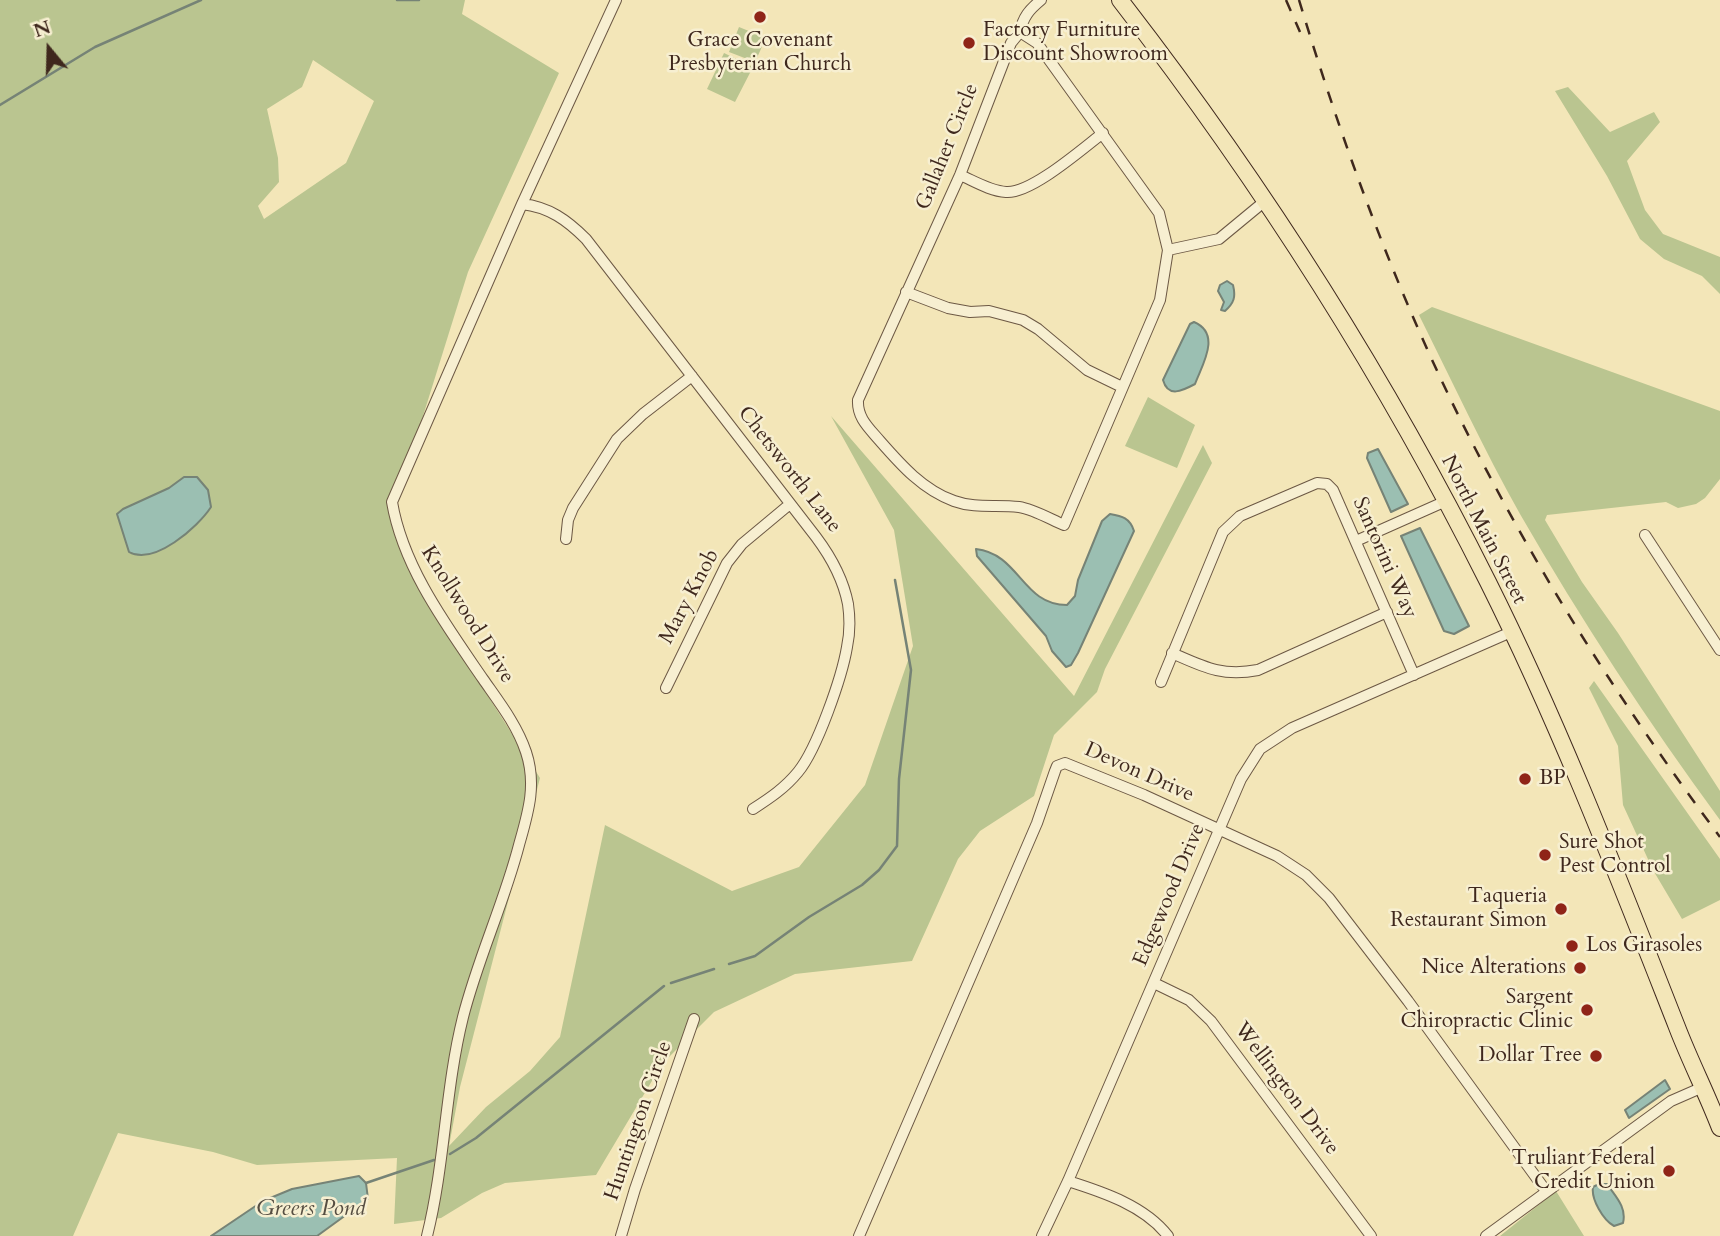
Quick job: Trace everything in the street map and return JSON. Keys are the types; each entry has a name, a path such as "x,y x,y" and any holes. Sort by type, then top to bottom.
{"main road":[{"name":"North Main Street","path":"1120,0 1184,83 1352,334 1488,580 1572,766 1720,1128"}],"street":[{"name":"Knollwood Drive","path":"427,1236 436,1199 451,1078 463,1018 517,855 531,800 532,776 525,749 514,726 458,643 405,551 392,502 522,204 615,0"},
{"path":"1020,33 1023,19 1029,9 1041,0"},
{"name":"Gallaher Circle","path":"1020,33 1037,43 1159,213 1168,250 1160,300 1064,525 1020,507 974,506 953,501 915,479 862,420 857,410 858,400 960,175 1011,43 1020,33"},
{"path":"960,175 1002,192 1013,192 1061,165 1103,134"},
{"path":"1168,250 1219,239 1265,201"},
{"name":"Chetsworth Lane","path":"522,204 541,206 571,225 586,239 837,568 848,604 849,635 839,676 804,764 778,793 753,809"},
{"path":"906,292 948,308 970,312 989,311 1023,320 1038,329 1087,370 1122,387"},
{"path":"566,539 568,520 573,508 617,439 643,414 692,376"},
{"name":"Santorini Way","path":"1161,682 1223,532 1240,516 1317,483 1327,484 1333,490 1414,675"},
{"path":"1356,541 1446,502"},
{"name":"Mary Knob","path":"666,688 727,563 748,538 790,504"},
{"path":"1645,535 1720,650"},
{"path":"1172,653 1227,674 1258,670 1387,612"},
{"name":"Edgewood Drive","path":"1042,1236 1248,766 1270,741 1292,728 1511,632"},
{"name":"Devon Drive","path":"859,1236 1037,823 1057,766 1065,763 1078,766 1292,864 1324,892 1408,1001 1546,1191"},
{"name":"Wellington Drive","path":"1154,983 1189,1000 1211,1021 1371,1236"},
{"name":"Huntington Circle","path":"621,1236 694,1019"},
{"path":"1486,1236 1671,1101 1703,1087"},
{"path":"1068,1181 1130,1206 1153,1220 1168,1236"}],"green space":[{"path":"0,0 465,0 462,14 559,73 468,272 393,512 438,617 540,778 460,1087 449,1146 486,1107 530,1071 560,1037 605,825 732,891 799,867 865,785 913,646 894,530 831,416 1074,696 1203,445 1212,463 1105,669 1097,692 1054,735 1034,796 980,831 958,859 912,961 795,974 714,1012 662,1064 596,1175 505,1183 482,1193 441,1218 394,1224 397,1158 257,1165 213,1152 118,1133 73,1236 0,1236","holes":["313,60 374,101 346,163 264,219 258,206 279,182 278,158 267,109 302,87"]},
{"path":"739,27 766,38 755,62 729,52"},
{"path":"724,53 753,67 735,102 707,89"},
{"path":"1568,87 1610,132 1654,112 1660,122 1627,161 1645,210 1663,234 1720,257 1720,294 1702,276 1664,259 1640,239 1607,176 1555,91"},
{"path":"1432,307 1720,411 1720,479 1705,498 1696,504 1678,508 1666,502 1547,515 1545,520 1582,582 1720,791 1720,820 1616,670 1520,514 1419,315"},
{"path":"1148,397 1195,425 1177,468 1125,446"},
{"path":"1594,681 1720,859 1720,900 1682,919 1653,870 1623,805 1618,746 1589,688"},
{"path":"1556,1191 1584,1236 1500,1236"}],"water":[{"path":"1227,281 1233,285 1234,296 1225,311 1221,310 1224,302 1218,291 1220,285"},
{"path":"1194,322 1207,334 1208,350 1195,384 1180,391 1172,391 1165,386 1163,380 1190,324"},
{"path":"1378,449 1408,504 1391,512 1367,458 1368,453"},
{"path":"184,477 197,477 208,490 211,507 186,534 163,549 151,554 129,552 117,514 169,488"},
{"path":"1110,514 1125,518 1134,531 1078,653 1071,665 1066,667 1052,651 1046,636 977,556 976,549 991,553 1002,560 1040,597 1052,603 1067,605 1075,596 1078,580 1102,521"},
{"path":"1420,528 1469,626 1454,634 1444,631 1401,536"},
{"path":"1665,1080 1670,1089 1629,1118 1625,1110"},
{"name":"Greers Pond","path":"359,1176 366,1183 368,1199 317,1236 211,1236 263,1201 292,1189"},
{"path":"1607,1184 1620,1202 1623,1223 1614,1226 1599,1209 1593,1187"}],"waterway":[{"path":"0,105 95,47 201,0"},
{"path":"397,0 419,0"},
{"path":"729,964 755,956 809,917 862,885 879,870 897,846 899,779 911,670 895,580"},
{"path":"671,983 714,969"},
{"path":"450,1154 476,1138 664,986"},
{"path":"366,1183 434,1160"}],"railway":[{"path":"1286,0 1300,32"},
{"path":"1299,0 1356,173 1400,287 1477,452 1532,552 1591,650 1653,744 1720,837"}],"place":[{"name":"Grace Covenant Presbyterian Church","path":"760,17"},
{"name":"Factory Furniture Discount Showroom","path":"969,43"},
{"name":"BP","path":"1525,779"},
{"name":"Sure Shot Pest Control","path":"1545,855"},
{"name":"Taqueria Restaurant Simon","path":"1561,909"},
{"name":"Los Girasoles","path":"1572,946"},
{"name":"Nice Alterations","path":"1580,968"},
{"name":"Sargent Chiropractic Clinic","path":"1587,1010"},
{"name":"Dollar Tree","path":"1596,1056"},
{"name":"Truliant Federal Credit Union","path":"1669,1171"}]}
